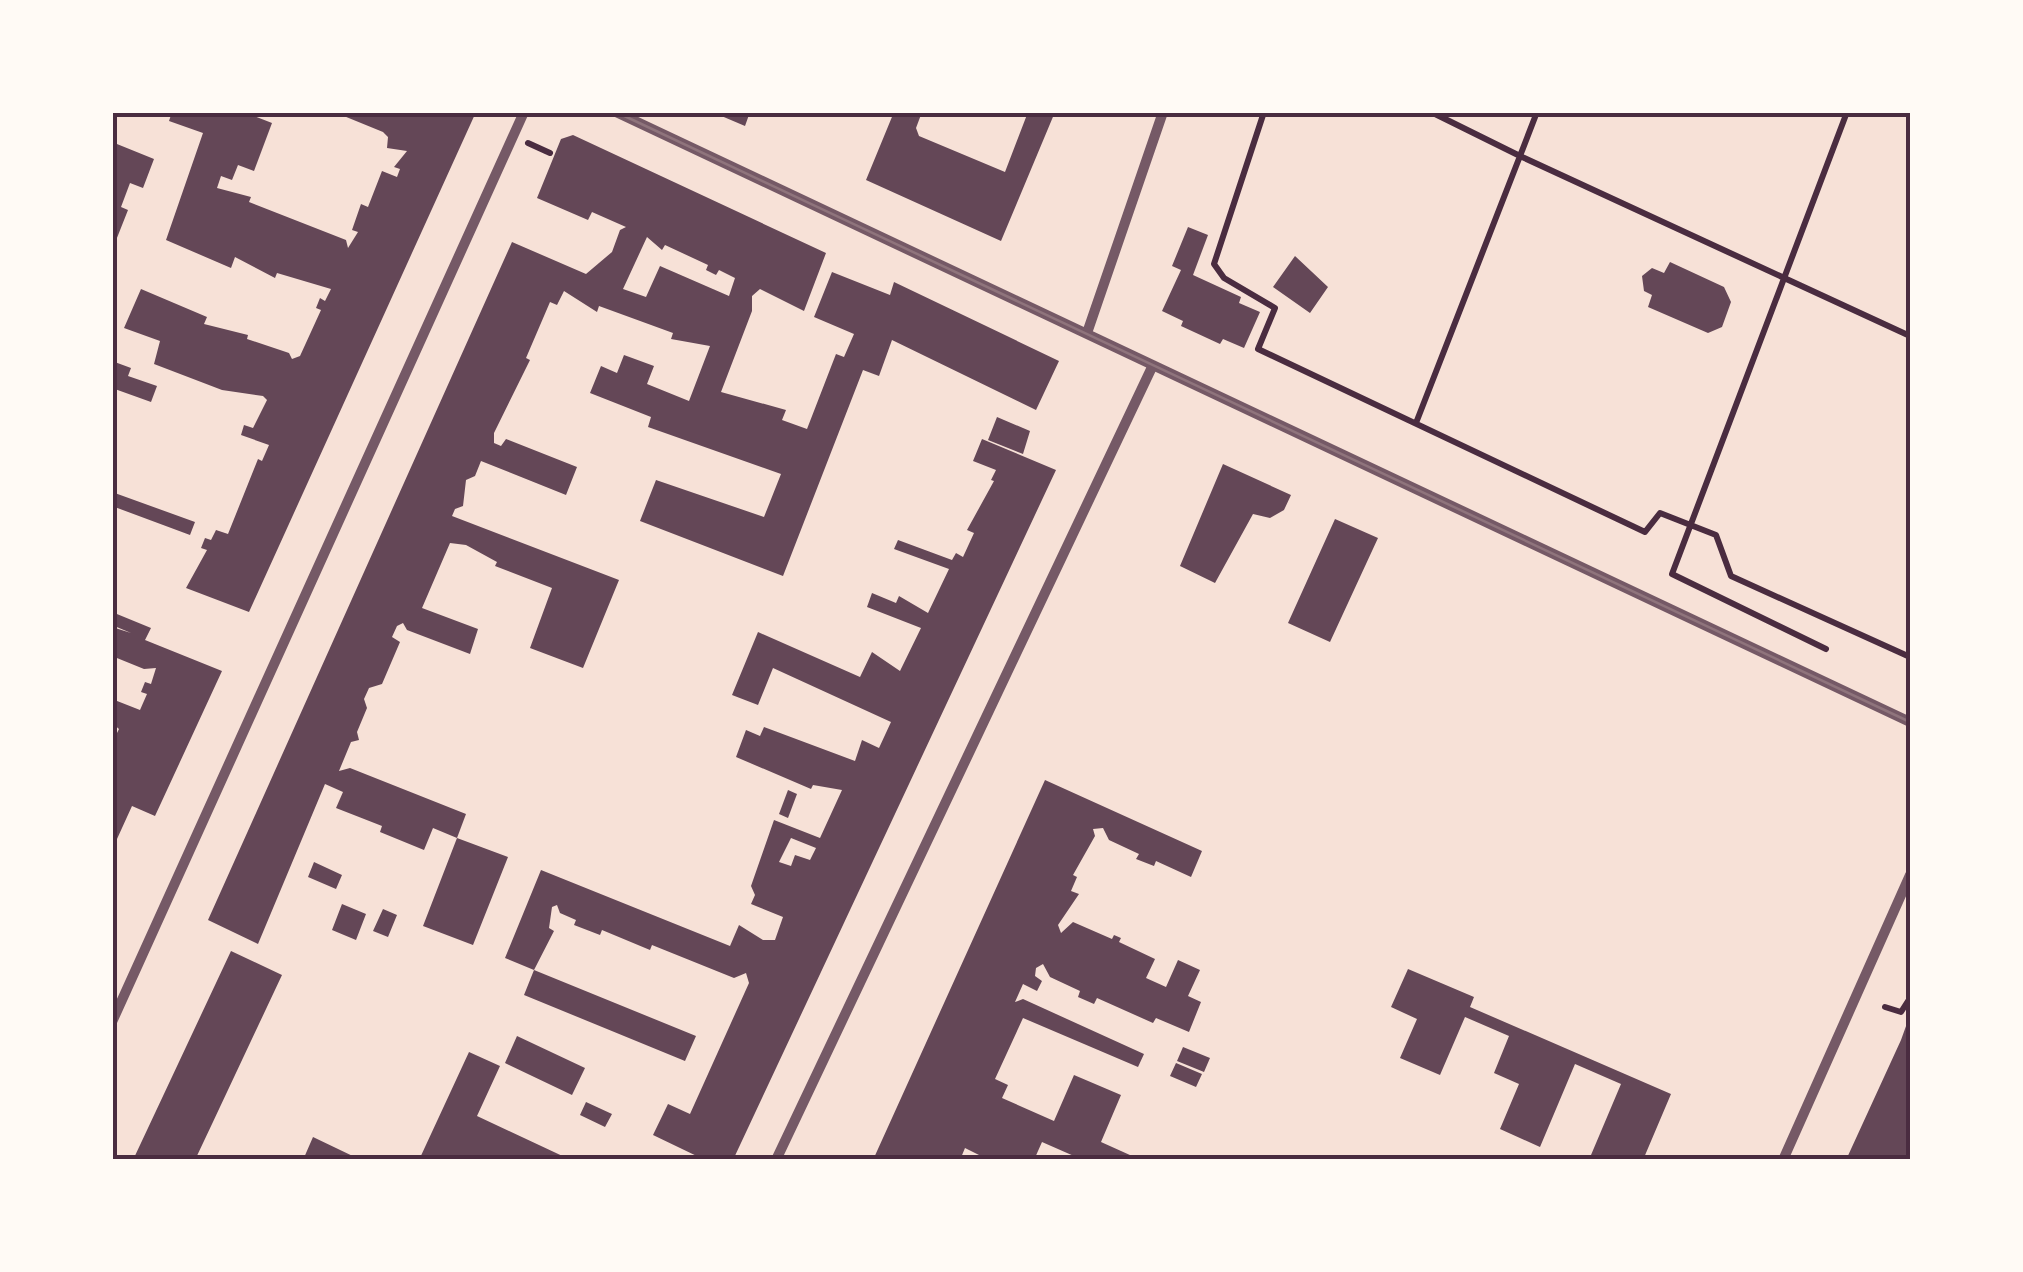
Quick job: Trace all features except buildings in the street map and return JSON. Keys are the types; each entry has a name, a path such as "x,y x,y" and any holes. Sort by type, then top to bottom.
{"street":[{"path":"112,1022 524,112"},
{"path":"616,112 1910,722"},
{"path":"1088,333 1163,112"},
{"path":"776,1160 1153,366"},
{"path":"1783,1160 1910,875"}],"path":[{"path":"1264,112 1214,264 1224,278 1275,308 1258,349 1645,532 1660,512 1716,535 1731,576 1910,658"},
{"path":"1431,112 1910,336"},
{"path":"1416,423 1537,112"},
{"path":"1826,649 1672,574 1847,112"},
{"path":"1885,1007 1901,1012 1910,998"}],"tram line":[{"path":"616,112 1910,722"}]}
